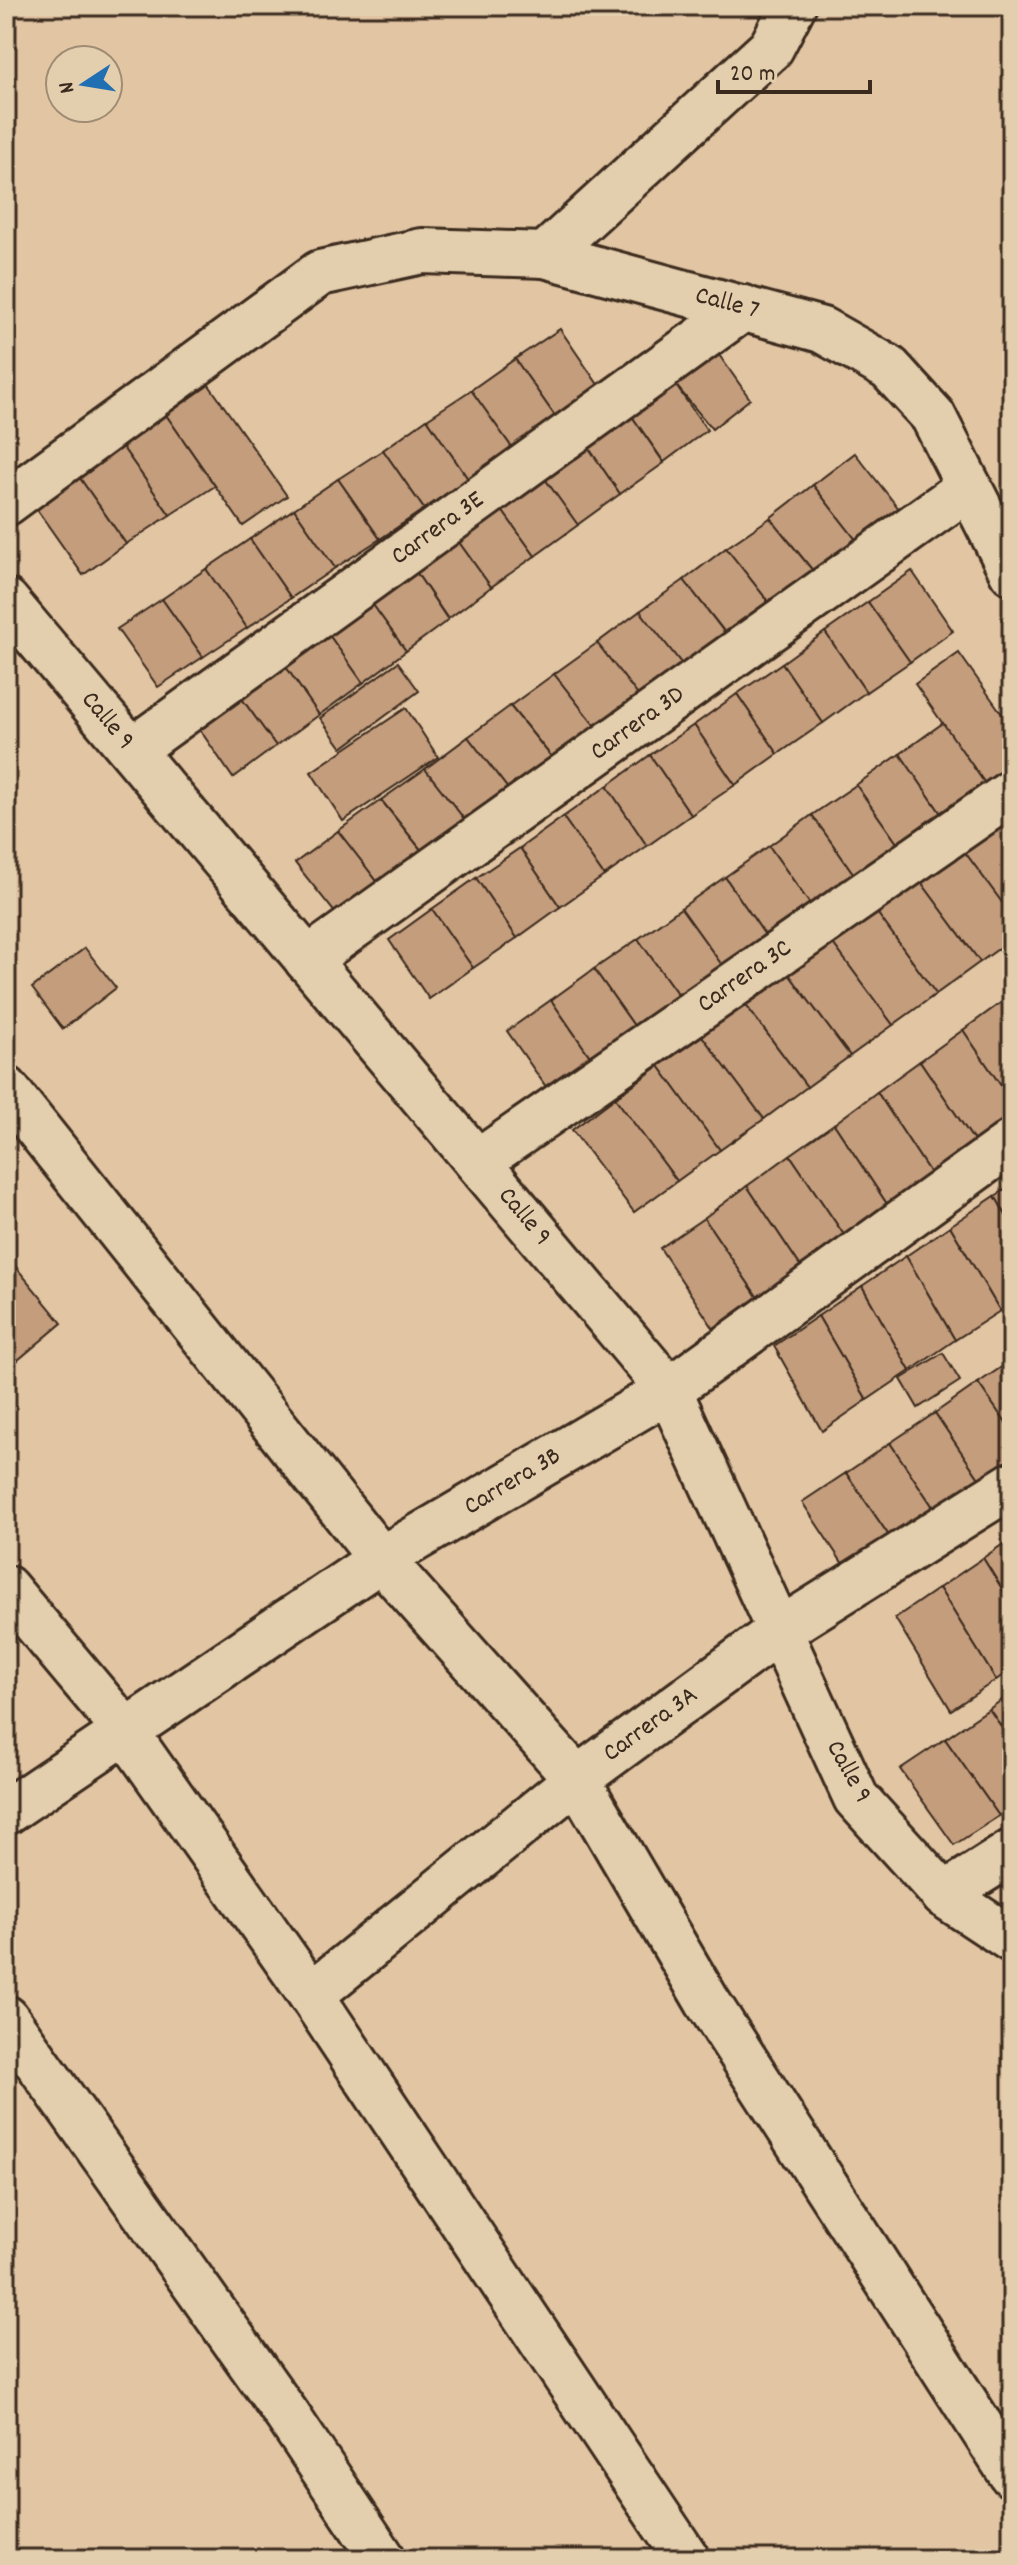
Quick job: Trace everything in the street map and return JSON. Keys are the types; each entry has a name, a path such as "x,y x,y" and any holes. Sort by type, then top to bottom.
{"street":[{"path":"545,255 771,48 793,6"},
{"name":"Calle 7","path":"6,503 320,273 422,251 545,255 822,330 889,368 933,416 1012,572"},
{"name":"Carrera 3E","path":"132,750 744,308"},
{"name":"Carrera 3D","path":"307,960 969,487"},
{"name":"Calle 9","path":"6,601 669,1390 856,1798 944,1895 1012,1940"},
{"name":"Carrera 3C","path":"478,1162 1012,792"},
{"path":"6,1089 381,1559 577,1779 707,2001 1012,2475"},
{"name":"Carrera 3B","path":"6,1812 124,1729 381,1559 669,1390 1012,1142"},
{"name":"Carrera 3A","path":"311,1995 577,1779 779,1631 1012,1485"},
{"path":"6,1588 124,1729 311,1995 687,2559"},
{"path":"944,1895 1012,1852"},
{"path":"6,2018 287,2415 383,2559"}],"building":[{"path":"560,329 601,389 557,419 515,359"},
{"path":"717,352 750,399 712,429 674,383"},
{"path":"515,359 557,419 513,449 471,390"},
{"path":"674,383 707,430 664,462 631,415"},
{"path":"209,385 287,496 243,526 166,415"},
{"path":"471,390 513,449 468,479 427,419"},
{"path":"166,415 215,486 170,515 121,445"},
{"path":"631,415 664,463 620,494 588,447"},
{"path":"427,419 468,479 424,509 383,450"},
{"path":"121,445 170,515 126,544 77,474"},
{"path":"588,447 620,494 577,525 545,479"},
{"path":"383,450 424,509 380,539 338,479"},
{"path":"855,453 903,514 860,545 813,485"},
{"path":"77,474 126,544 83,575 33,504"},
{"path":"338,479 380,539 335,568 294,509"},
{"path":"545,479 578,525 535,556 501,509"},
{"path":"813,485 860,545 818,577 770,518"},
{"path":"294,509 335,568 291,598 250,539"},
{"path":"501,509 535,556 491,587 458,541"},
{"path":"770,518 818,577 774,609 726,548"},
{"path":"250,539 291,598 247,628 206,569"},
{"path":"458,541 491,587 448,619 416,572"},
{"path":"726,548 774,609 731,640 684,580"},
{"path":"206,569 247,628 203,657 162,599"},
{"path":"912,571 953,631 910,662 868,602"},
{"path":"416,572 448,620 406,651 373,605"},
{"path":"684,580 731,641 688,672 640,611"},
{"path":"162,599 203,657 158,687 117,629"},
{"path":"868,602 910,662 866,692 825,632"},
{"path":"373,605 406,651 363,683 329,635"},
{"path":"640,611 688,672 644,703 597,643"},
{"path":"825,632 866,692 823,723 782,663"},
{"path":"329,635 363,683 319,715 286,667"},
{"path":"597,643 644,703 602,735 554,674"},
{"path":"959,653 1012,728 1012,770 988,788 915,684"},
{"path":"398,662 419,691 342,748 320,718"},
{"path":"782,663 823,723 778,754 737,694"},
{"path":"286,667 319,715 276,746 242,699"},
{"path":"554,674 602,735 559,766 510,706"},
{"path":"737,694 778,754 735,785 694,725"},
{"path":"242,699 276,746 233,778 200,730"},
{"path":"510,706 559,766 515,798 468,737"},
{"path":"406,708 438,757 343,821 311,772"},
{"path":"943,723 986,785 942,815 900,754"},
{"path":"694,725 735,785 691,815 650,755"},
{"path":"468,737 515,798 472,829 425,769"},
{"path":"900,754 942,815 899,846 856,785"},
{"path":"650,755 691,815 647,846 607,786"},
{"path":"425,769 472,829 430,861 381,800"},
{"path":"856,785 899,846 855,876 812,815"},
{"path":"607,786 647,846 604,876 563,817"},
{"path":"381,800 430,861 386,893 338,831"},
{"path":"812,815 855,876 812,907 769,846"},
{"path":"1004,815 1012,825 1012,916 961,847"},
{"path":"563,817 604,876 560,907 520,848"},
{"path":"338,831 386,893 344,924 295,863"},
{"path":"769,846 812,907 767,938 725,877"},
{"path":"961,847 1012,916 1012,939 980,962 918,878"},
{"path":"520,848 560,907 517,938 476,878"},
{"path":"725,877 767,938 724,968 681,908"},
{"path":"476,878 517,938 473,968 432,909"},
{"path":"918,878 980,962 936,994 875,910"},
{"path":"681,908 724,968 681,999 638,939"},
{"path":"432,909 473,968 429,999 389,940"},
{"path":"875,910 936,994 893,1025 831,941"},
{"path":"638,939 681,999 637,1030 594,969"},
{"path":"831,941 893,1025 850,1056 788,973"},
{"path":"85,948 116,988 63,1029 32,988"},
{"path":"594,969 637,1030 593,1061 551,1000"},
{"path":"788,973 850,1056 807,1087 745,1004"},
{"path":"1006,999 1012,1007 1012,1102 963,1030"},
{"path":"551,1000 593,1061 549,1091 507,1031"},
{"path":"745,1004 807,1087 764,1119 702,1036"},
{"path":"963,1030 1012,1102 1012,1113 974,1141 920,1061"},
{"path":"702,1036 764,1119 720,1150 659,1066"},
{"path":"920,1061 974,1141 930,1173 877,1092"},
{"path":"659,1066 720,1150 677,1181 615,1098"},
{"path":"877,1092 930,1173 887,1204 834,1124"},
{"path":"615,1098 677,1181 634,1212 572,1130"},
{"path":"834,1124 887,1204 844,1235 790,1155"},
{"path":"790,1155 844,1235 801,1267 747,1186"},
{"path":"1012,1185 1012,1226 995,1196"},
{"path":"747,1186 801,1267 758,1298 704,1218"},
{"path":"995,1196 1012,1226 1012,1303 1000,1311 950,1226"},
{"path":"704,1218 758,1298 714,1329 660,1248"},
{"path":"950,1226 1000,1311 955,1340 906,1256"},
{"path":"6,1255 62,1323 6,1370"},
{"path":"906,1256 955,1340 910,1371 862,1286"},
{"path":"862,1286 910,1371 867,1400 818,1316"},
{"path":"818,1316 867,1400 822,1431 774,1346"},
{"path":"943,1353 960,1381 918,1408 901,1379"},
{"path":"1012,1360 1012,1432 978,1383"},
{"path":"978,1383 1012,1432 1012,1466 984,1486 935,1413"},
{"path":"935,1413 984,1486 939,1516 890,1443"},
{"path":"890,1443 939,1516 896,1546 846,1473"},
{"path":"846,1473 896,1546 851,1576 802,1502"},
{"path":"1012,1538 1012,1605 983,1558"},
{"path":"983,1558 1012,1605 1012,1669 996,1680 939,1588"},
{"path":"939,1588 996,1680 951,1710 895,1618"},
{"path":"1012,1693 1012,1742 989,1709"},
{"path":"989,1709 1012,1742 1012,1807 999,1816 945,1739"},
{"path":"945,1739 999,1816 954,1845 900,1769"}]}
